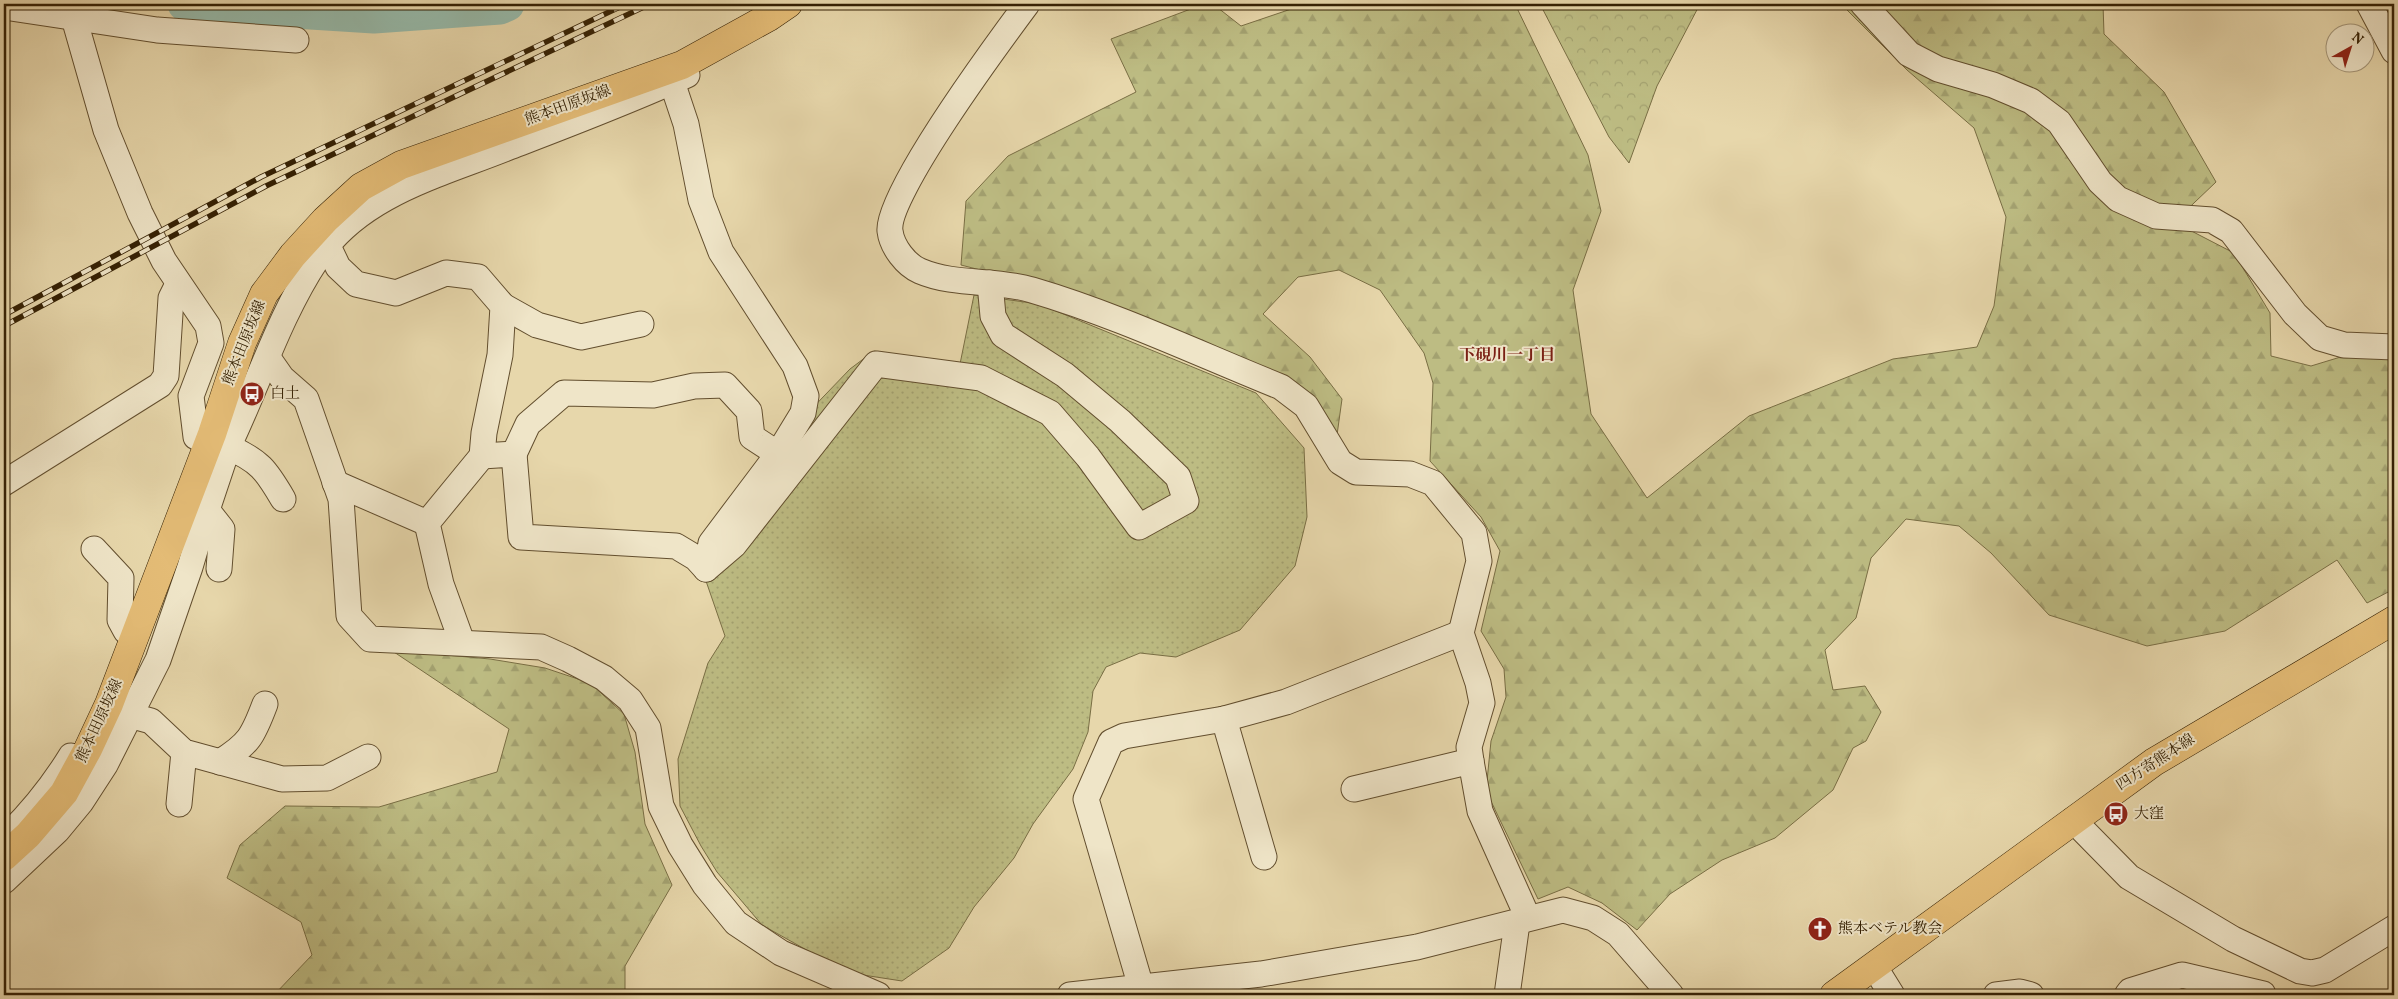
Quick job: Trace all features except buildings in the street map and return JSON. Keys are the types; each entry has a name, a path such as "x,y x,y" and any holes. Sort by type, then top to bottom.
{"main road":[{"name":"熊本田原坂線","path":"4,856 28,835 64,793 88,749 118,683 214,433 242,342 264,294 294,255 325,220 361,187 401,165 682,65 769,17 788,4"},
{"name":"四方寄熊本線","path":"1834,995 2154,762 2394,620"}],"street":[{"path":"1027,4 995,47 920,159 896,203 889,230 898,253 920,271 1024,288 1070,301 1281,387 1306,406 1340,462 1356,472 1410,474 1433,483 1474,533 1479,561 1461,632 1478,683 1482,703 1469,747 1480,812 1522,921 1507,995"},
{"path":"1863,4 1909,54 1938,69 1993,85 2031,101 2059,122 2100,182 2118,199 2156,216 2212,220 2231,231 2295,314 2320,338 2344,345 2394,348"},
{"path":"2369,4 2394,51"},
{"path":"4,8 72,11 157,30 296,40"},
{"path":"72,11 110,138 153,241 178,284 208,326 211,343 191,396 214,433 250,456 267,472 283,499"},
{"path":"4,839 31,813 58,777 85,734 126,631 214,433 268,358 298,292 318,257 328,246 344,229 378,203 413,183 483,158 713,64"},
{"path":"672,82 686,124 701,200 721,252 795,366 806,396 803,413 778,454 710,544 706,569"},
{"path":"328,246 338,267 356,284 396,293 446,273 478,277 503,306 537,325 580,337 640,324"},
{"path":"706,569 734,546 876,364 980,378 1050,413 1088,457 1139,527 1186,501 1178,477 1120,421 1065,375 1003,335 993,316 990,283"},
{"path":"4,483 160,385 166,376 171,298 178,284"},
{"path":"427,523 482,456 484,432 500,355 503,306"},
{"path":"268,358 282,378 306,399 335,483 340,499 349,616 359,629 370,639 540,647 604,678 630,700 648,728 661,806 680,845 705,886 736,923 781,953 878,995"},
{"path":"706,569 696,558 676,546 521,537 514,454 528,424 564,393 653,395 694,386 725,384 750,410 752,436 778,454"},
{"path":"4,880 57,831 80,802 105,765 158,660 190,568 207,510 214,433"},
{"path":"482,456 514,454"},
{"path":"335,483 427,523"},
{"path":"207,510 222,529 219,569"},
{"path":"427,523 441,584 462,642"},
{"path":"94,548 120,578 120,620 126,631"},
{"path":"1141,987 1086,799 1111,742 1124,736 1224,719 1286,702 1461,632"},
{"path":"220,762 242,748 254,732 265,704"},
{"path":"129,715 151,721 184,752 282,779 327,778 368,757"},
{"path":"1224,719 1264,857"},
{"path":"179,804 184,752"},
{"path":"1354,789 1471,762"},
{"path":"2073,820 2129,877 2233,939 2293,968 2312,973 2325,970 2394,928"},
{"path":"1070,995 1261,974 1418,947 1563,910 1593,918 1618,934 1671,995"},
{"path":"1874,966 1892,995"},
{"path":"2127,995 2130,991 2182,975 2263,995 2272,981 2282,979 2305,985 2310,983 2312,973"},
{"path":"1996,995 2020,992 2031,995"}],"green space":[{"path":"1204,4 1213,4 1241,26 1306,4 1515,4 1588,155 1601,211 1573,290 1591,414 1647,498 1749,416 1893,359 1977,347 1994,306 2006,217 1974,128 1907,70 1841,4 2103,4 2104,34 2164,92 2216,182 2174,222 2234,253 2270,313 2271,356 2311,366 2357,352 2394,358 2394,589 2367,603 2337,560 2225,631 2147,646 2049,615 1991,553 1959,526 1906,519 1871,558 1856,618 1825,650 1833,690 1865,686 1881,712 1866,741 1853,748 1833,790 1775,838 1722,860 1670,894 1637,930 1602,903 1568,887 1538,899 1486,791 1491,741 1506,697 1504,669 1481,631 1500,551 1481,517 1430,461 1433,383 1424,353 1380,290 1339,270 1298,277 1263,314 1310,357 1342,399 1337,435 1316,407 1069,293 961,265 966,201 1008,156 1136,92 1111,39"},
{"path":"1540,4 1700,4 1657,86 1629,163 1609,137"},
{"path":"974,295 1039,304 1256,393 1304,448 1307,517 1295,566 1240,630 1176,657 1140,653 1106,667 1093,691 1088,732 1073,769 1033,824 1014,858 974,907 949,948 902,981 863,975 819,957 762,925 717,872 680,806 678,759 708,663 725,636 706,581 705,538 800,421 850,369 874,351 960,364"},
{"path":"391,650 490,659 545,668 590,683 624,714 635,752 645,824 672,885 625,966 625,995 274,995 312,955 301,922 227,878 240,845 285,806 379,807 497,772 509,729"}],"waterway":[{"path":"185,4 374,16 500,7 507,4"}],"railway":[{"path":"4,315 261,177 626,4"},
{"path":"4,326 266,186 650,4"}],"place":[{"name":"白土","path":"252,394"},
{"name":"大窪","path":"2116,814"},
{"name":"熊本ベテル教会","path":"1820,929"}],"district":[{"name":"下硯川一丁目","path":"1507,356"}]}
